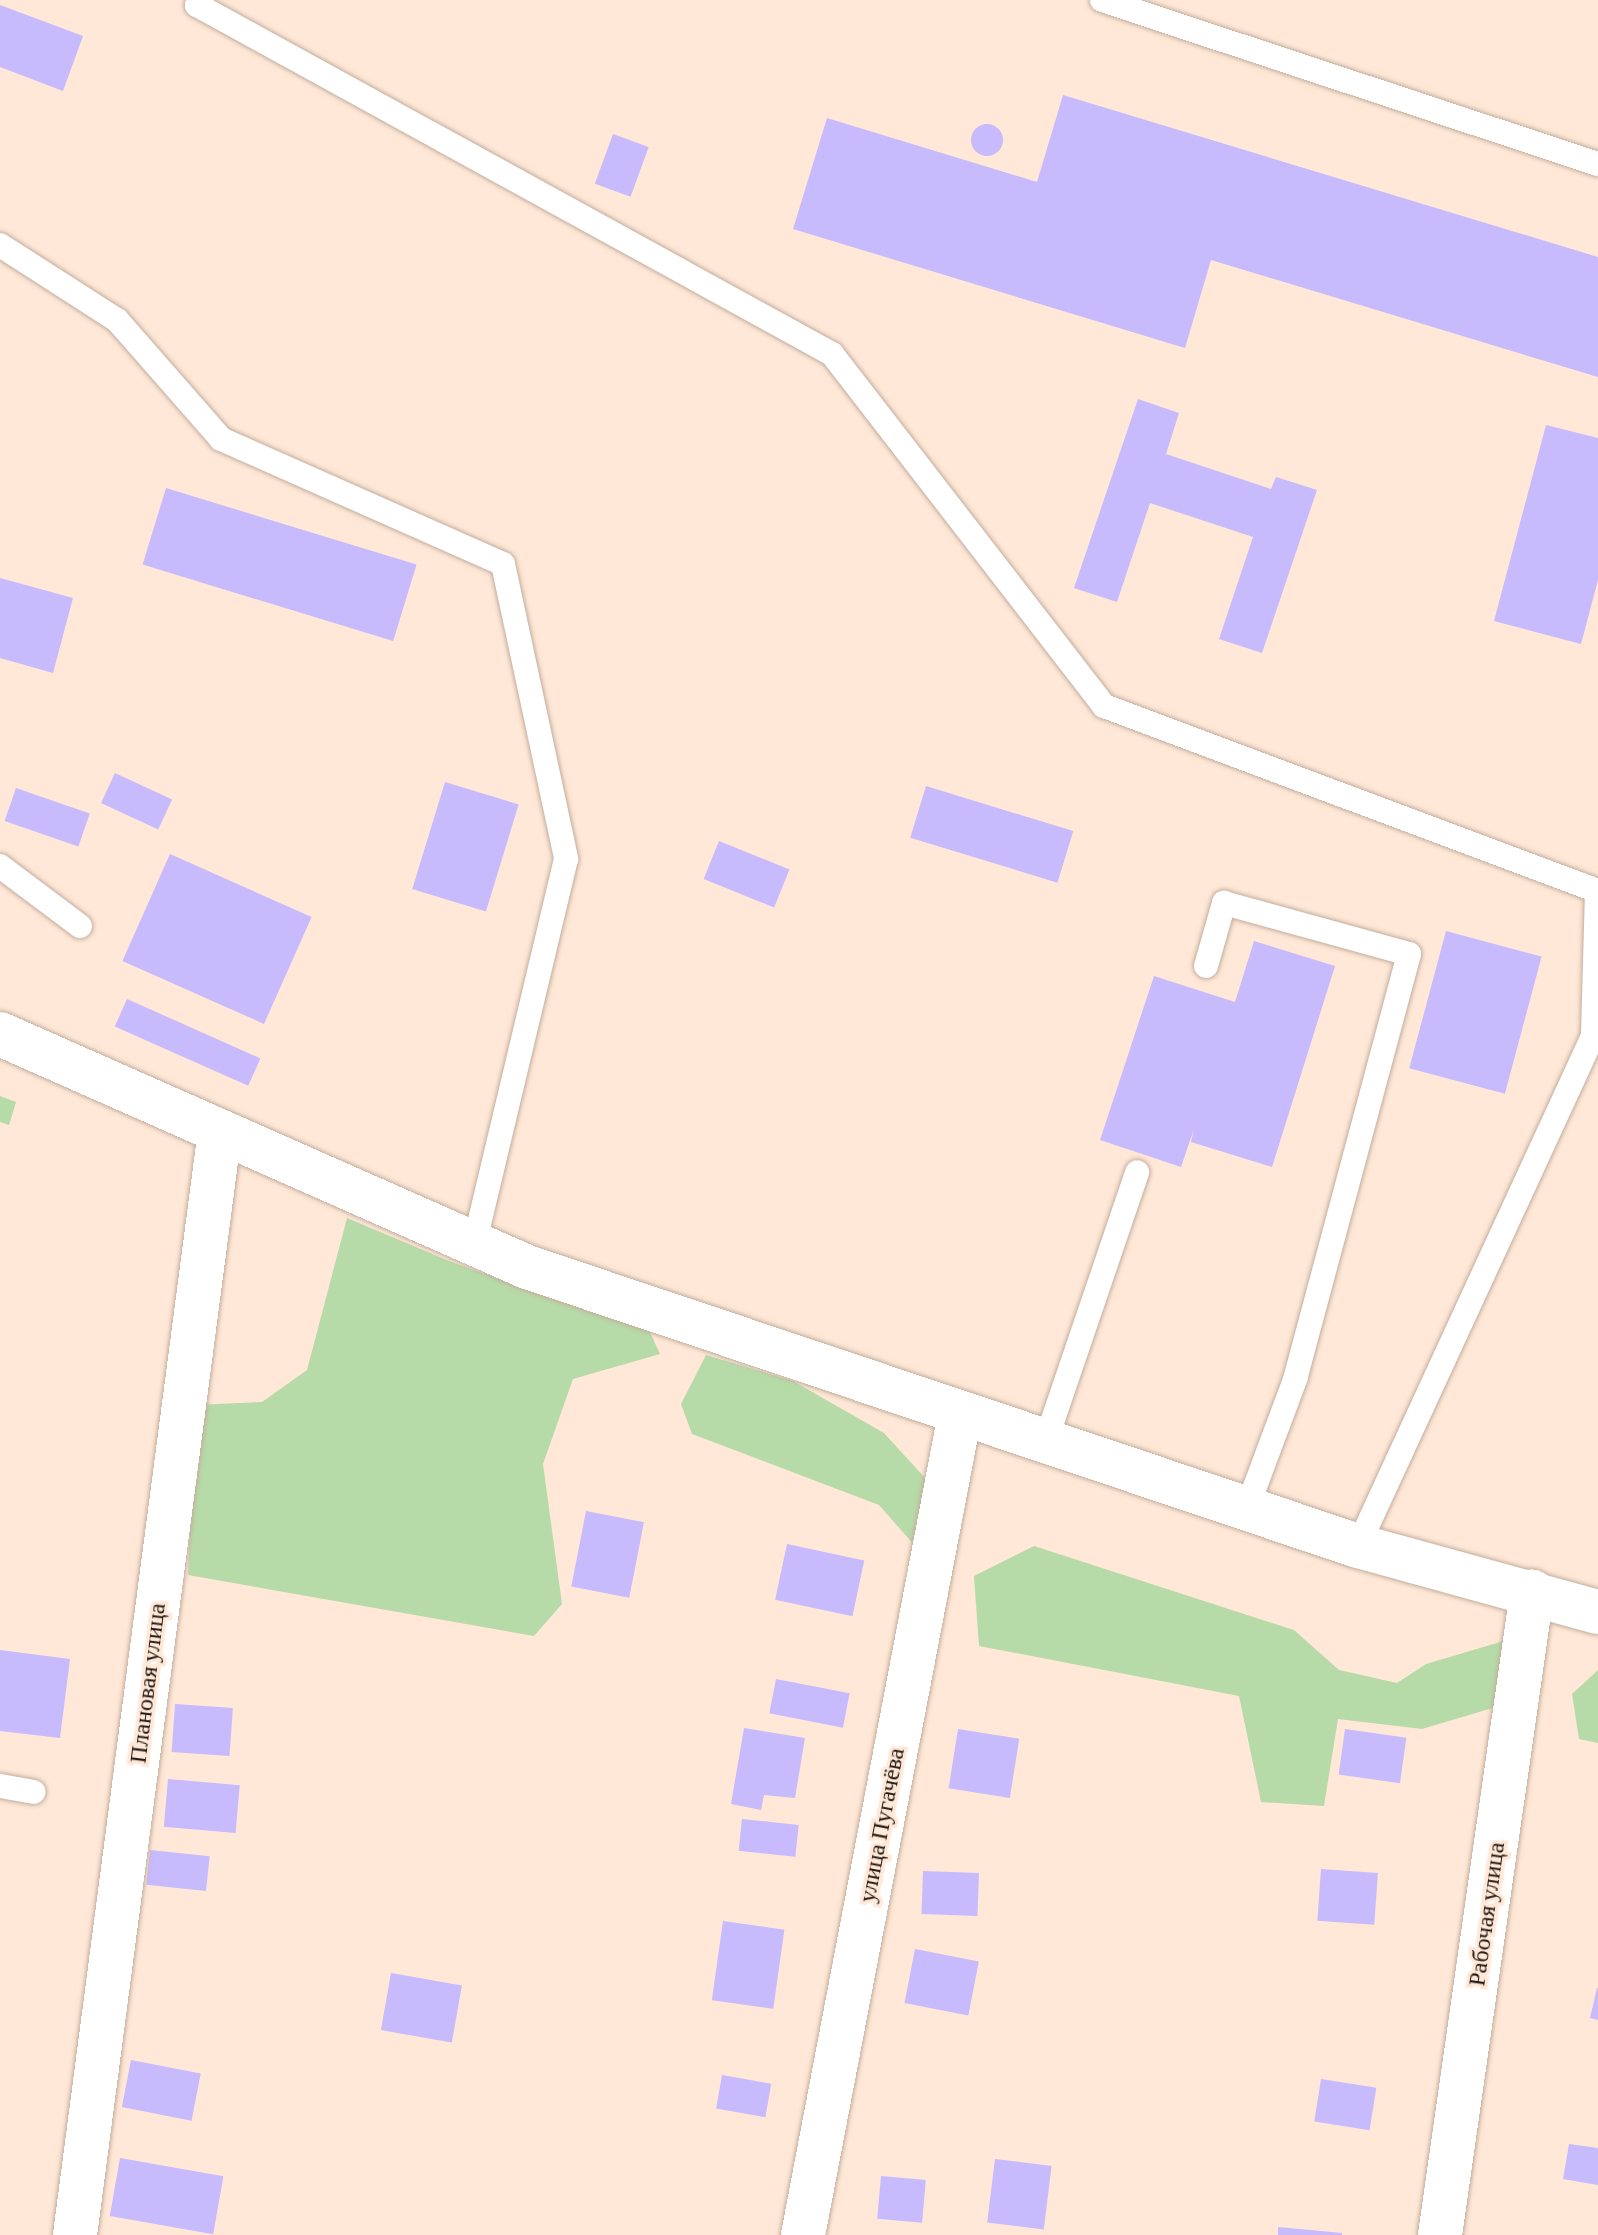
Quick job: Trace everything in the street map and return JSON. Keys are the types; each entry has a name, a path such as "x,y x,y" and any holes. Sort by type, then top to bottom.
{"street":[{"path":"0,1034 527,1267 1358,1546 1598,1612"},
{"name":"Плановая улица","path":"75,2235 220,1131"},
{"name":"улица Пугачёва","path":"803,2235 960,1414"},
{"name":"Рабочая улица","path":"1440,2235 1532,1592"}],"lane":[{"path":"1102,0 1598,164"},
{"path":"195,2 832,354 1104,706 1597,891 1595,1039 1358,1546"},
{"path":"0,245 117,320 221,439 503,564 566,859 474,1244"},
{"path":"0,866 80,926"},
{"path":"1206,966 1224,903 1409,954 1296,1377 1247,1508"},
{"path":"1045,1443 1137,1172"},
{"path":"0,1786 33,1792"}],"green space":[{"path":"0,1096 16,1102 9,1125 0,1122"},
{"path":"347,1218 449,1261 570,1304 643,1317 660,1354 573,1379 543,1464 562,1604 534,1636 188,1575 195,1405 262,1402 307,1370"},
{"path":"706,1355 793,1381 884,1433 936,1490 923,1555 879,1505 692,1434 681,1404"},
{"path":"1034,1546 1294,1630 1339,1670 1397,1683 1426,1664 1507,1640 1506,1704 1422,1729 1338,1719 1324,1806 1261,1802 1239,1696 979,1646 974,1576"},
{"path":"1598,1670 1598,1743 1579,1739 1572,1694"}],"building":[{"path":"0,5 83,36 63,91 0,67"},
{"path":"1063,95 1598,257 1598,377 1211,260 1185,348 793,229 827,118 1037,182"},
{"path":"987,124 998,129 1003,140 998,151 987,156 976,151 971,140 976,129"},
{"path":"613,134 649,147 631,197 595,184"},
{"path":"1138,399 1179,413 1166,454 1271,489 1276,477 1317,490 1262,653 1219,639 1253,537 1150,503 1117,602 1074,588"},
{"path":"1546,425 1598,438 1598,580 1581,644 1494,621"},
{"path":"166,488 417,565 393,641 143,565"},
{"path":"0,578 73,598 53,673 0,658"},
{"path":"115,773 172,800 158,830 101,803"},
{"path":"445,782 519,805 486,912 412,889"},
{"path":"926,786 1073,831 1057,883 910,838"},
{"path":"16,788 90,813 78,846 5,821"},
{"path":"719,841 789,869 774,907 704,879"},
{"path":"170,854 312,917 264,1024 122,961"},
{"path":"1446,931 1542,957 1505,1094 1409,1068"},
{"path":"1254,941 1335,966 1272,1167 1191,1142 1194,1129 1181,1167 1100,1140 1154,976 1235,1002"},
{"path":"127,999 260,1058 248,1086 115,1026"},
{"path":"586,1511 644,1522 629,1598 571,1587"},
{"path":"787,1544 864,1560 852,1616 775,1600"},
{"path":"0,1650 70,1659 60,1738 0,1731"},
{"path":"776,1679 850,1693 843,1728 769,1713"},
{"path":"175,1704 233,1708 230,1756 172,1752"},
{"path":"744,1728 805,1738 795,1798 764,1795 761,1810 731,1804"},
{"path":"958,1729 1019,1739 1010,1798 949,1788"},
{"path":"1345,1729 1406,1738 1400,1783 1339,1775"},
{"path":"168,1779 240,1785 236,1833 164,1827"},
{"path":"742,1819 799,1825 795,1857 739,1851"},
{"path":"150,1850 210,1856 206,1891 146,1885"},
{"path":"1321,1869 1378,1873 1374,1925 1317,1921"},
{"path":"923,1871 979,1873 977,1916 921,1914"},
{"path":"723,1921 784,1930 773,2009 712,2000"},
{"path":"915,1949 979,1961 968,2015 905,2003"},
{"path":"391,1973 462,1986 452,2043 381,2030"},
{"path":"1598,1988 1598,2020 1590,2018"},
{"path":"131,2060 201,2074 192,2121 122,2107"},
{"path":"722,2075 771,2084 765,2117 716,2108"},
{"path":"1321,2079 1376,2088 1370,2130 1314,2121"},
{"path":"1569,2144 1598,2148 1598,2185 1563,2179"},
{"path":"120,2158 223,2176 213,2234 110,2216"},
{"path":"995,2159 1052,2166 1044,2229 987,2223"},
{"path":"881,2176 926,2180 922,2223 877,2219"},
{"path":"1278,2227 1342,2233 1342,2235 1278,2235"}]}
